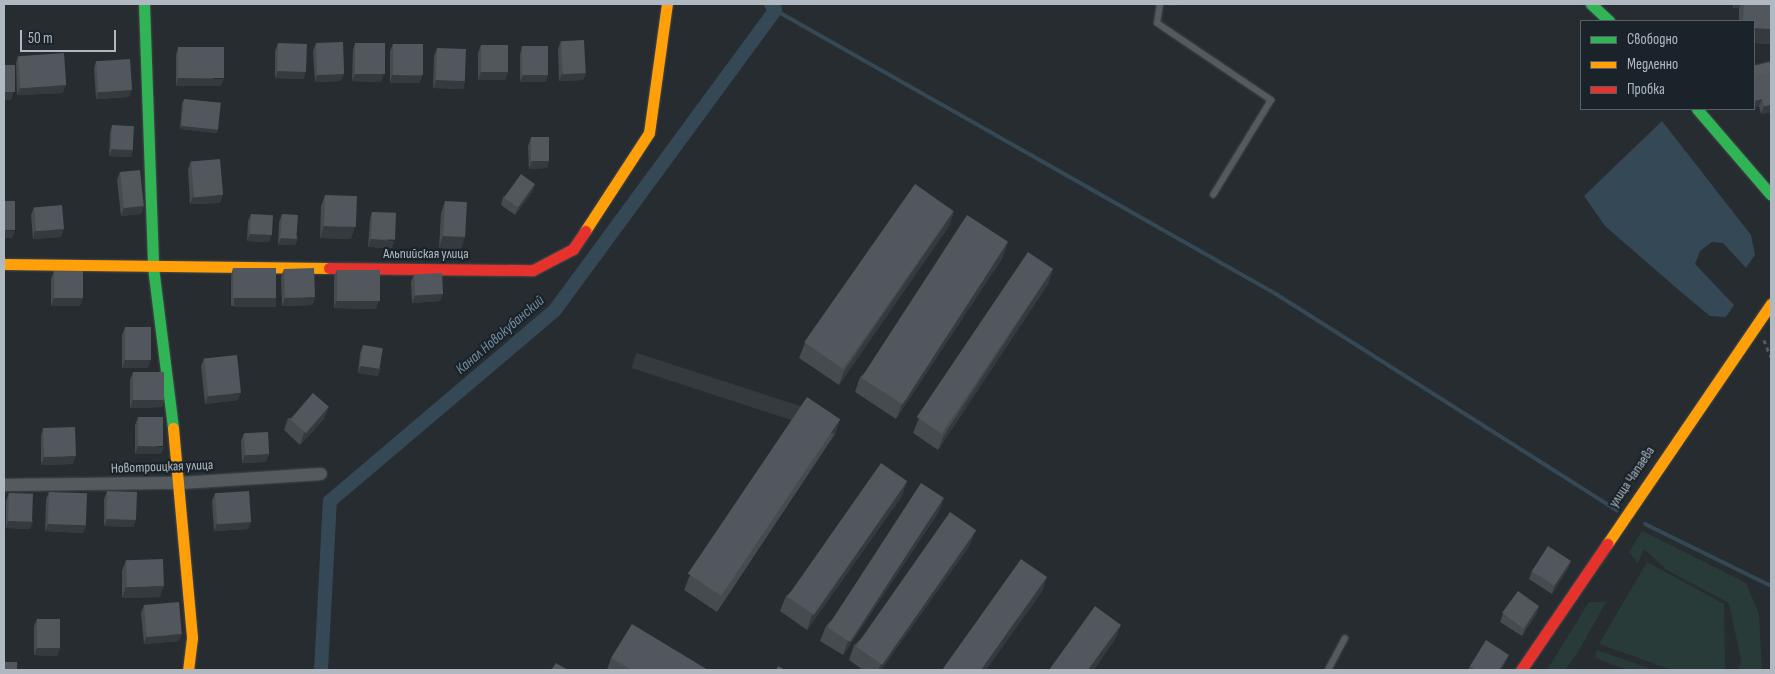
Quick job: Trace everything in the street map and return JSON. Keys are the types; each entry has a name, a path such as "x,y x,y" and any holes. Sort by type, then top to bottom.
{"street":[{"path":"144,4 153,267 180,483 192,638 188,670"},
{"name":"Альпийская улица","path":"4,264 533,270 573,249 649,132 667,4"},
{"path":"1591,4 1608,20"},
{"path":"1755,72 1771,68"},
{"path":"1698,110 1771,196"},
{"name":"улица Чапаева","path":"1521,670 1771,304"},
{"name":"Новотроицкая улица","path":"4,485 180,483 322,474"}],"lane":[{"path":"1160,4 1157,23 1272,100 1213,194"},
{"path":"1328,670 1345,638"}],"shaded area":[{"path":"1642,531 1746,583 1759,614 1762,670 1738,670 1741,660 1729,603 1667,570 1644,549 1638,564 1629,552"},
{"path":"1647,562 1724,604 1725,670 1672,670 1599,644"},
{"path":"1589,602 1606,602 1578,652 1565,670 1547,670"},
{"path":"1597,650 1654,670 1628,670 1595,658"}],"water":[{"path":"1662,121 1751,235 1755,255 1746,268 1723,243 1712,242 1700,251 1695,264 1734,305 1726,317 1710,316 1681,292 1605,226 1584,196"}],"building":[{"path":"1744,4 1771,4 1771,29 1755,28 1755,20 1743,20"},
{"path":"584,40 586,73 563,74 561,41"},
{"path":"343,42 344,74 317,75 316,43"},
{"path":"278,43 307,44 306,72 277,71"},
{"path":"355,43 385,43 385,74 355,74"},
{"path":"393,44 423,44 423,75 393,75"},
{"path":"481,45 508,45 508,72 481,72"},
{"path":"522,46 548,46 548,75 522,75"},
{"path":"178,47 224,47 224,78 178,78"},
{"path":"437,48 466,49 465,81 436,80"},
{"path":"64,53 66,85 20,88 18,56"},
{"path":"130,59 132,90 98,92 96,61"},
{"path":"4,65 15,65 15,92 4,92"},
{"path":"1771,72 1771,105 1764,106 1762,99 1755,101 1755,76"},
{"path":"184,99 221,103 218,130 181,126"},
{"path":"112,125 134,126 133,150 111,149"},
{"path":"531,137 549,137 549,161 531,161"},
{"path":"220,159 223,195 194,197 191,162"},
{"path":"140,170 144,206 124,208 120,172"},
{"path":"521,174 535,184 518,207 504,197"},
{"path":"915,184 954,211 843,369 804,342"},
{"path":"325,195 357,196 356,227 324,226"},
{"path":"4,201 15,201 15,230 4,230"},
{"path":"445,201 467,202 465,237 443,236"},
{"path":"62,205 64,229 36,231 34,207"},
{"path":"372,212 396,213 395,240 371,239"},
{"path":"251,214 273,215 272,235 250,234"},
{"path":"282,214 298,215 296,239 280,238"},
{"path":"967,215 1008,242 902,404 861,378"},
{"path":"1028,252 1053,269 942,434 917,417"},
{"path":"233,268 276,268 276,298 233,298"},
{"path":"314,268 315,297 285,298 284,269"},
{"path":"337,270 380,270 380,301 337,301"},
{"path":"54,271 83,271 83,298 54,298"},
{"path":"442,273 443,294 415,295 414,274"},
{"path":"125,327 151,327 151,360 125,360"},
{"path":"363,345 383,348 379,369 360,366"},
{"path":"237,355 241,393 208,396 204,358"},
{"path":"133,372 164,372 164,400 133,400"},
{"path":"313,393 329,407 306,433 290,419"},
{"path":"807,397 840,419 721,596 688,574"},
{"path":"138,417 163,417 163,446 138,446"},
{"path":"75,427 76,456 44,457 43,428"},
{"path":"268,432 269,454 245,455 244,433"},
{"path":"881,463 907,481 814,615 788,597"},
{"path":"921,483 944,498 850,642 827,627"},
{"path":"107,491 137,492 136,520 106,519"},
{"path":"249,491 251,522 217,524 215,493"},
{"path":"49,492 87,493 86,525 48,524"},
{"path":"9,493 33,494 32,522 8,521"},
{"path":"950,512 976,530 882,665 856,646"},
{"path":"1548,546 1571,561 1554,586 1532,571"},
{"path":"163,559 164,586 127,587 126,560"},
{"path":"1021,559 1047,577 981,670 942,670"},
{"path":"1518,591 1539,606 1523,628 1502,613"},
{"path":"179,602 182,634 147,637 144,605"},
{"path":"1095,606 1121,625 1088,670 1049,670"},
{"path":"37,619 60,619 60,648 37,648"},
{"path":"632,624 708,670 632,670 611,658"},
{"path":"1486,640 1509,655 1499,670 1476,670 1470,666"},
{"path":"4,662 17,662 17,670 4,670"},
{"path":"556,663 568,670 551,670"},
{"path":"778,666 785,670 776,670"}],"waterway":[{"name":"Канал Новокубанский","path":"321,670 330,501 555,310 775,10 771,4"},
{"path":"775,10 1276,294 1617,510"},
{"path":"1645,524 1771,586"}],"traffic: fast":[{"path":"144,4 153,267 173,428"},
{"path":"1591,4 1608,20"},
{"path":"1698,110 1771,195"}],"traffic: slow":[{"path":"585,231 649,133 667,4"},
{"path":"4,264 329,268"},
{"path":"1607,544 1771,304"},
{"path":"173,428 192,638 188,670"}],"traffic: jam":[{"path":"329,268 533,270 573,249 585,231"},
{"path":"1521,670 1607,544"}]}
